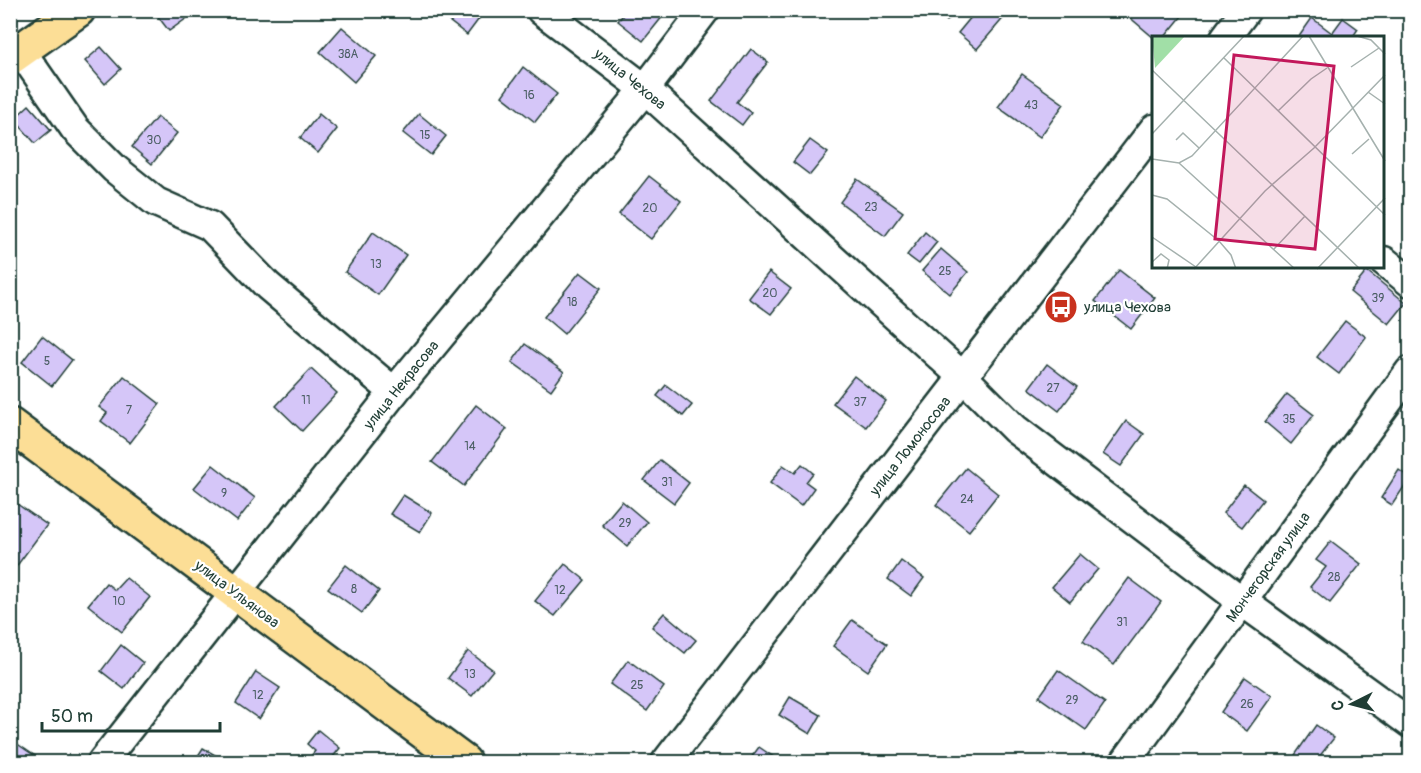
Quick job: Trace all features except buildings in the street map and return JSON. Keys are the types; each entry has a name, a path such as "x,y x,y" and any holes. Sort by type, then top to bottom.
{"main road":[{"path":"16,55 78,10"},
{"name":"улица Ульянова","path":"10,425 464,762"}],"street":[{"name":"улица Чехова","path":"541,10 645,89 963,377 1015,429 1243,602 1410,723"},
{"name":"улица Некрасова","path":"102,762 394,392 645,89 705,10"},
{"path":"1226,36 1245,10"},
{"path":"16,55 75,129 115,169 156,202 210,226 268,286 394,392"},
{"name":"улица Ломоносова","path":"666,762 1152,132"},
{"path":"1385,263 1410,282"},
{"name":"Мончегорская улица","path":"1125,762 1410,370"}],"place":[{"name":"улица Чехова","path":"1061,307"}]}
